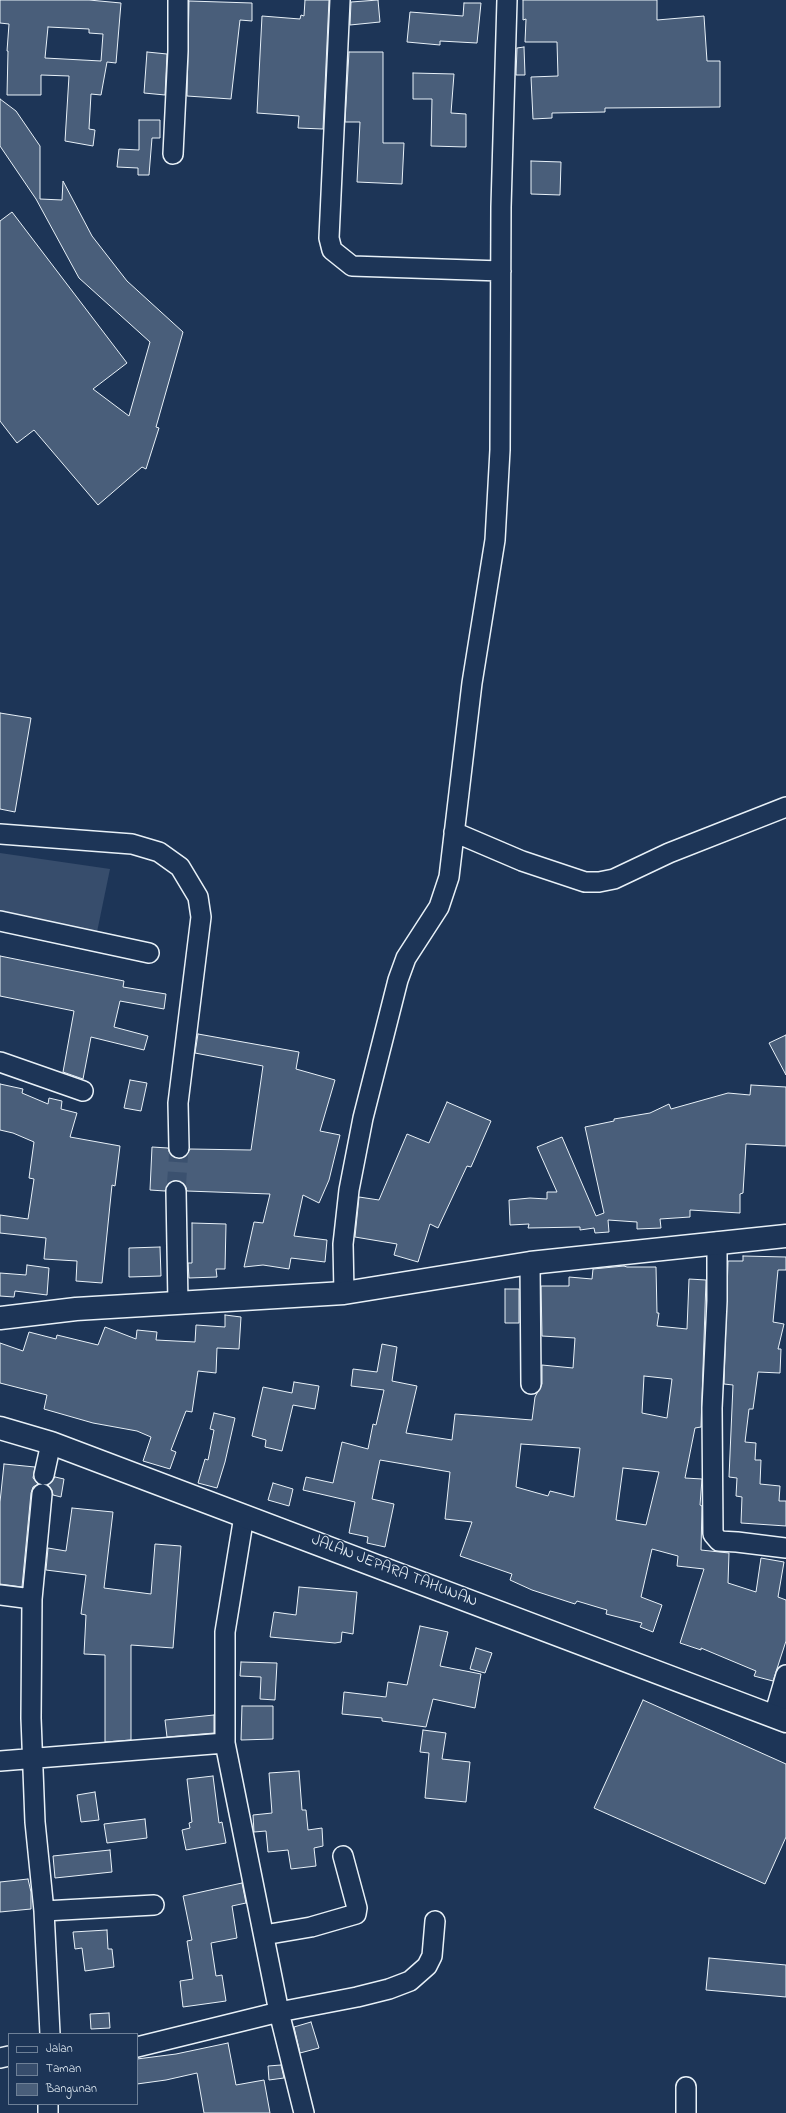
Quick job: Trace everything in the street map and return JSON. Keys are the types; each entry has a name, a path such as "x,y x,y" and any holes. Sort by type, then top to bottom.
{"main road":[{"path":"0,1318 76,1309 344,1293 530,1263 717,1242 786,1236"},
{"name":"JALAN JEPARA TAHUNAN","path":"0,1428 50,1443 780,1718"}],"street":[{"path":"172,154 178,51 178,0"},
{"path":"340,0 329,238 332,250 352,266 501,272"},
{"path":"344,1293 344,1237 349,1190 363,1118 398,980 406,958 440,907 448,877 472,683 494,540 500,450 501,272 507,0"},
{"path":"454,832 522,861 585,882 599,882 614,878 669,853 786,807"},
{"path":"0,834 132,844 160,852 180,867 198,897 201,917 178,1104 179,1148"},
{"path":"0,921 149,953"},
{"path":"0,1062 83,1090"},
{"path":"176,1191 178,1303"},
{"path":"717,1242 717,1300 712,1408 713,1534 719,1541 786,1548"},
{"path":"530,1263 531,1384"},
{"path":"50,1443 43,1484 32,1599 32,1759 35,1822 44,1911 50,2033"},
{"path":"244,1516 224,1632 225,1743 280,2012 304,2113"},
{"path":"0,1595 32,1599"},
{"path":"780,1718 786,1675"},
{"path":"0,1761 225,1743"},
{"path":"264,1935 311,1927 356,1914 357,1908 343,1856"},
{"path":"44,1911 154,1905"},
{"path":"138,2048 280,2012 357,1997 389,1988 410,1980 427,1966 432,1956 435,1921"},
{"path":"686,2087 686,2113"}],"green space":[{"path":"0,853 110,869 97,932 0,913"}],"building":[{"path":"0,0 89,0 121,3 116,63 107,62 101,95 91,94 89,129 95,130 93,146 65,141 69,76 41,75 41,95 7,95 7,51 9,24 0,23","holes":["48,27 89,29 89,33 103,34 101,61 45,58"]},
{"path":"305,0 329,0 323,129 298,128 299,116 257,113 262,16 300,19 301,15 304,16"},
{"path":"378,0 380,22 350,25 351,2"},
{"path":"523,0 657,0 657,20 704,16 707,61 720,61 720,107 605,108 605,112 552,113 552,118 533,119 531,77 558,76 557,42 525,42 526,19 523,20"},
{"path":"189,1 252,3 252,21 240,20 231,99 187,96"},
{"path":"464,3 481,3 477,43 440,41 440,45 407,42 410,12 463,16"},
{"path":"524,47 525,75 516,75 517,48"},
{"path":"147,52 167,54 165,95 144,93"},
{"path":"349,52 383,52 383,143 404,143 402,184 357,182 360,122 345,122"},
{"path":"413,73 454,74 451,113 466,114 466,147 431,146 432,99 413,99"},
{"path":"0,99 16,111 40,146 40,199 62,200 63,181 92,236 127,281 183,332 156,427 159,428 146,469 142,467 98,505 34,430 17,443 0,421 0,221 12,212 127,363 93,389 129,416 150,342 79,278 36,199 0,146"},
{"path":"139,120 160,120 160,138 152,138 149,175 138,175 138,168 117,167 119,149 139,150"},
{"path":"531,161 561,162 560,195 531,194"},
{"path":"0,713 31,718 15,812 0,809"},
{"path":"0,956 124,981 123,987 166,994 164,1009 120,1001 114,1027 148,1036 144,1050 91,1037 83,1079 63,1072 74,1011 0,996"},
{"path":"198,1034 299,1052 296,1069 335,1080 320,1131 340,1135 329,1180 319,1203 303,1195 294,1236 327,1240 325,1262 291,1258 289,1269 263,1265 244,1267 254,1222 263,1223 270,1194 187,1191 185,1185 176,1180 170,1182 165,1191 150,1190 152,1147 168,1148 170,1154 179,1159 185,1157 190,1149 251,1150 263,1066 195,1053"},
{"path":"786,1035 786,1075 769,1043"},
{"path":"130,1080 147,1083 141,1111 124,1108"},
{"path":"0,1084 23,1089 22,1093 48,1104 49,1098 62,1101 61,1109 77,1113 70,1137 120,1146 115,1186 112,1185 102,1283 76,1281 77,1261 44,1259 46,1238 0,1233 0,1215 28,1219 34,1179 29,1178 34,1142 13,1133 0,1130"},
{"path":"751,1085 786,1087 786,1146 746,1144 743,1193 740,1194 740,1213 690,1210 690,1217 660,1219 661,1228 637,1229 637,1222 608,1220 609,1232 595,1233 594,1228 580,1230 580,1227 528,1228 529,1224 510,1225 509,1200 530,1198 547,1199 547,1192 557,1192 537,1147 562,1137 596,1216 604,1213 585,1127 614,1121 614,1119 650,1113 669,1104 671,1109 728,1093 750,1095"},
{"path":"447,1102 491,1121 471,1167 467,1166 438,1228 430,1224 418,1262 394,1255 397,1244 355,1237 359,1197 379,1200 407,1134 429,1143"},
{"path":"192,1223 226,1224 225,1269 216,1269 217,1277 189,1278 188,1263 192,1263"},
{"path":"160,1247 161,1276 129,1277 129,1248"},
{"path":"743,1256 786,1257 786,1270 778,1270 773,1322 784,1324 778,1349 781,1349 780,1373 758,1372 753,1409 749,1409 745,1442 756,1443 755,1460 761,1460 760,1484 780,1486 779,1501 786,1501 786,1526 741,1523 742,1497 736,1496 737,1478 729,1477 733,1385 724,1384 728,1261 743,1261"},
{"path":"27,1265 49,1268 47,1295 15,1291 14,1297 0,1296 0,1273 26,1275"},
{"path":"624,1266 656,1267 657,1313 659,1313 657,1326 687,1329 689,1279 706,1280 701,1427 695,1428 685,1478 702,1479 700,1505 702,1506 701,1550 729,1553 728,1583 756,1592 761,1558 784,1562 778,1597 786,1600 786,1641 773,1681 754,1676 756,1671 701,1648 701,1650 680,1643 704,1569 677,1566 678,1556 652,1549 641,1597 662,1605 653,1632 640,1627 642,1623 606,1614 607,1610 577,1601 575,1604 532,1590 510,1580 512,1574 460,1556 472,1522 445,1519 450,1472 380,1460 372,1499 394,1504 385,1547 367,1543 368,1537 349,1533 355,1502 303,1490 306,1477 333,1483 342,1442 368,1449 373,1424 376,1425 384,1390 351,1386 353,1369 377,1372 382,1344 397,1347 392,1381 417,1386 406,1433 452,1440 455,1414 532,1420 535,1397 542,1384 542,1365 573,1368 575,1338 542,1336 541,1286 569,1286 569,1277 592,1279 593,1269","holes":["644,1376 672,1379 667,1418 642,1413","521,1444 580,1448 574,1497 550,1491 548,1496 516,1487","623,1468 659,1472 646,1525 616,1520"]},
{"path":"505,1289 519,1289 519,1323 505,1323"},
{"path":"225,1315 241,1317 239,1349 217,1348 216,1373 198,1371 192,1412 186,1411 171,1450 176,1452 170,1469 143,1461 151,1437 137,1431 93,1423 44,1409 47,1395 0,1383 0,1343 23,1351 29,1332 56,1339 57,1335 98,1345 105,1327 136,1339 137,1330 157,1332 156,1340 195,1342 196,1325 225,1327"},
{"path":"294,1382 319,1386 315,1409 293,1405 282,1451 265,1447 266,1440 252,1436 263,1387 292,1393"},
{"path":"214,1413 235,1418 225,1462 217,1488 198,1483 205,1459 208,1460 214,1430 210,1429"},
{"path":"4,1464 35,1467 33,1478 38,1484 33,1487 31,1493 22,1587 0,1584 0,1502"},
{"path":"55,1477 64,1479 61,1497 53,1495 52,1490 48,1485"},
{"path":"273,1483 293,1489 289,1506 268,1500"},
{"path":"72,1508 113,1512 104,1588 151,1594 155,1544 181,1546 173,1648 131,1645 131,1740 105,1742 105,1655 84,1654 86,1615 81,1614 86,1575 46,1570 48,1548 66,1551"},
{"path":"299,1587 357,1592 353,1634 342,1632 341,1642 335,1643 270,1637 274,1612 296,1615"},
{"path":"420,1626 448,1632 440,1666 481,1674 475,1708 433,1699 426,1727 382,1721 382,1718 342,1714 344,1692 386,1697 388,1682 407,1685"},
{"path":"476,1648 492,1653 485,1673 470,1669"},
{"path":"241,1662 277,1663 275,1700 260,1699 261,1677 240,1676"},
{"path":"643,1700 786,1764 786,1837 765,1884 594,1808"},
{"path":"242,1706 273,1706 273,1739 241,1740"},
{"path":"214,1715 214,1733 167,1737 165,1720"},
{"path":"423,1730 446,1733 442,1759 470,1762 466,1802 425,1798 429,1753 420,1752"},
{"path":"299,1771 302,1810 306,1810 308,1830 322,1828 323,1846 314,1848 316,1866 291,1869 288,1850 268,1852 266,1831 254,1832 253,1815 272,1813 269,1773"},
{"path":"213,1776 219,1823 222,1822 226,1843 186,1850 182,1830 190,1828 189,1823 192,1822 187,1779"},
{"path":"95,1792 99,1820 81,1822 77,1795"},
{"path":"145,1819 147,1838 107,1843 104,1824"},
{"path":"110,1850 112,1872 55,1878 53,1856"},
{"path":"28,1879 31,1892 31,1909 0,1912 0,1882"},
{"path":"242,1883 246,1903 232,1906 237,1938 211,1943 216,1976 222,1975 226,2001 183,2007 180,1981 193,1979 187,1941 192,1940 183,1896"},
{"path":"107,1930 108,1949 112,1949 114,1967 85,1971 82,1948 75,1949 73,1932"},
{"path":"709,1958 786,1965 786,1997 706,1990"},
{"path":"109,2013 110,2028 91,2029 90,2014"},
{"path":"311,2022 319,2048 300,2053 294,2027"},
{"path":"228,2043 236,2085 264,2080 270,2113 204,2113 197,2073 166,2080 138,2084 138,2059 176,2054"},
{"path":"281,2065 284,2078 269,2080 268,2066"}],"tunnel":[{"path":"176,1191 179,1148"}]}
